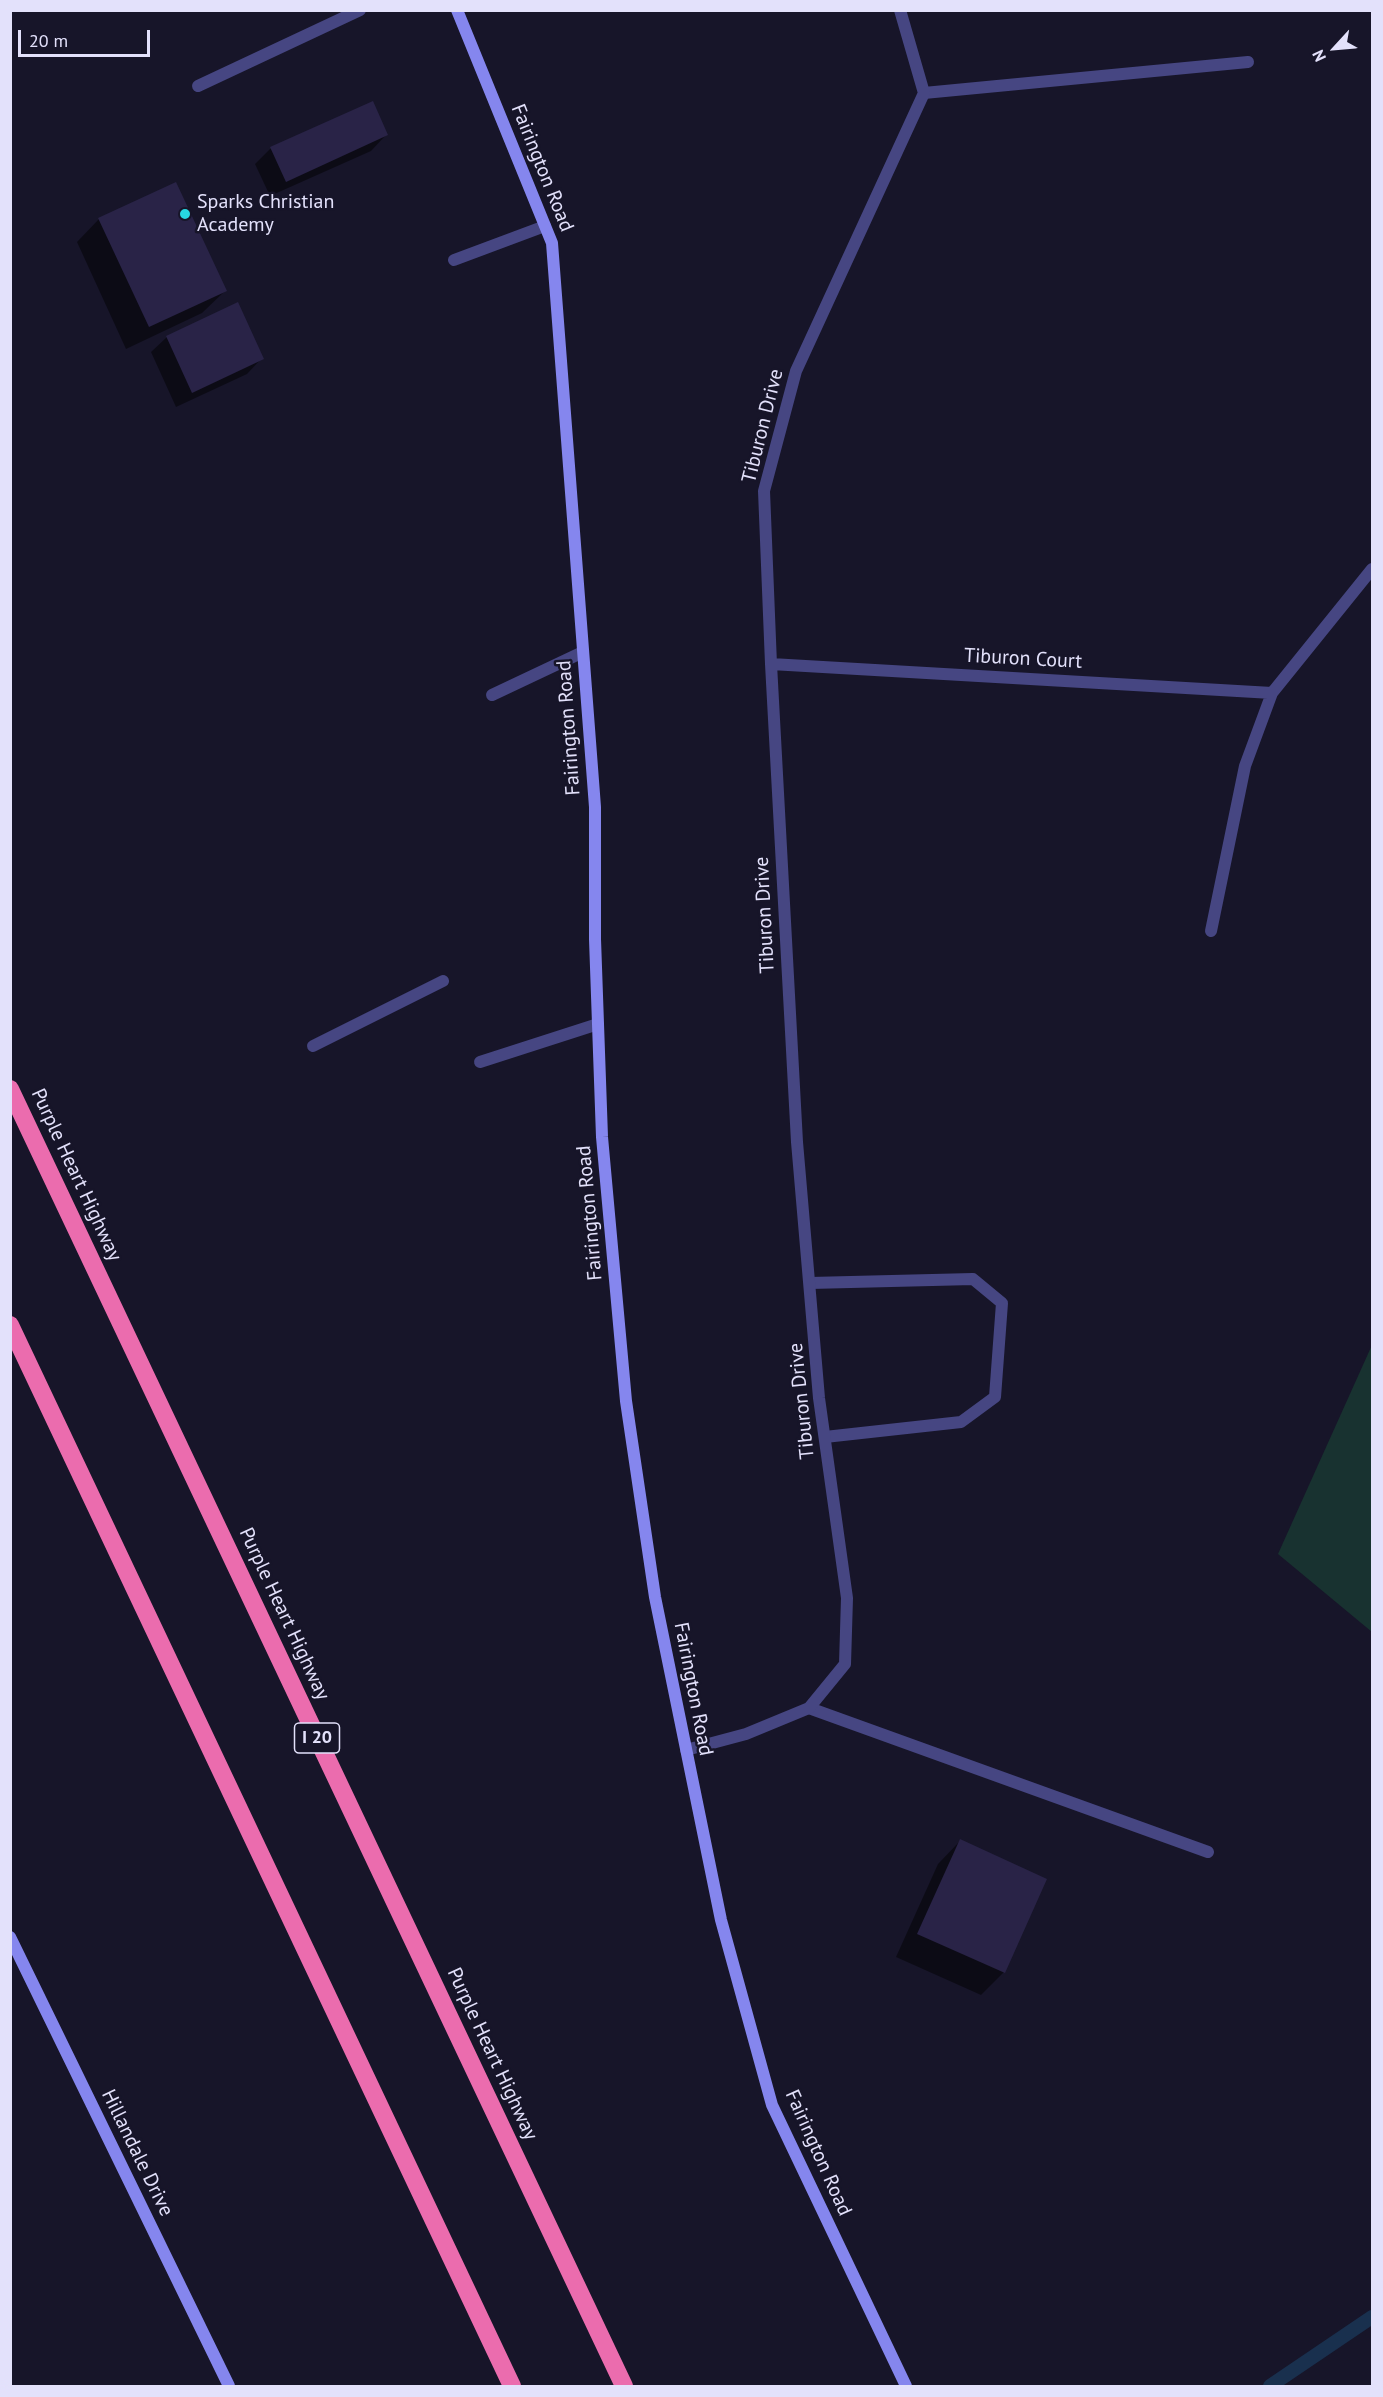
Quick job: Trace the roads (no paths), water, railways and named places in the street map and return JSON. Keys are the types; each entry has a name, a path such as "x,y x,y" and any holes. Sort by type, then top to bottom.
{"highway":[{"name":"Purple Heart Highway","path":"10,1089 624,2386"},
{"path":"10,1325 512,2386"}],"street":[{"path":"198,86 360,10"},
{"name":"Fairington Road","path":"457,10 552,243 595,807 595,939 602,1137 626,1401 655,1597 721,1920 772,2106 906,2386"},
{"path":"900,10 924,93 1248,62"},
{"name":"Tiburon Drive","path":"686,1750 747,1734 809,1708 845,1664 847,1598 825,1437 797,1142 764,491 796,372 924,93"},
{"path":"454,260 545,226"},
{"path":"1210,931 1245,766 1272,693 1372,569"},
{"path":"492,695 583,652"},
{"name":"Tiburon Court","path":"771,664 1272,693"},
{"path":"313,1046 443,981"},
{"path":"480,1062 598,1024"},
{"path":"810,1283 973,1279 1002,1303 995,1397 961,1422 825,1437"},
{"path":"809,1708 1209,1852"},
{"name":"Hillandale Drive","path":"10,1936 229,2386"}],"waterway":[{"path":"1270,2386 1372,2317"}],"place":[{"name":"Sparks Christian Academy","path":"185,214"}]}
